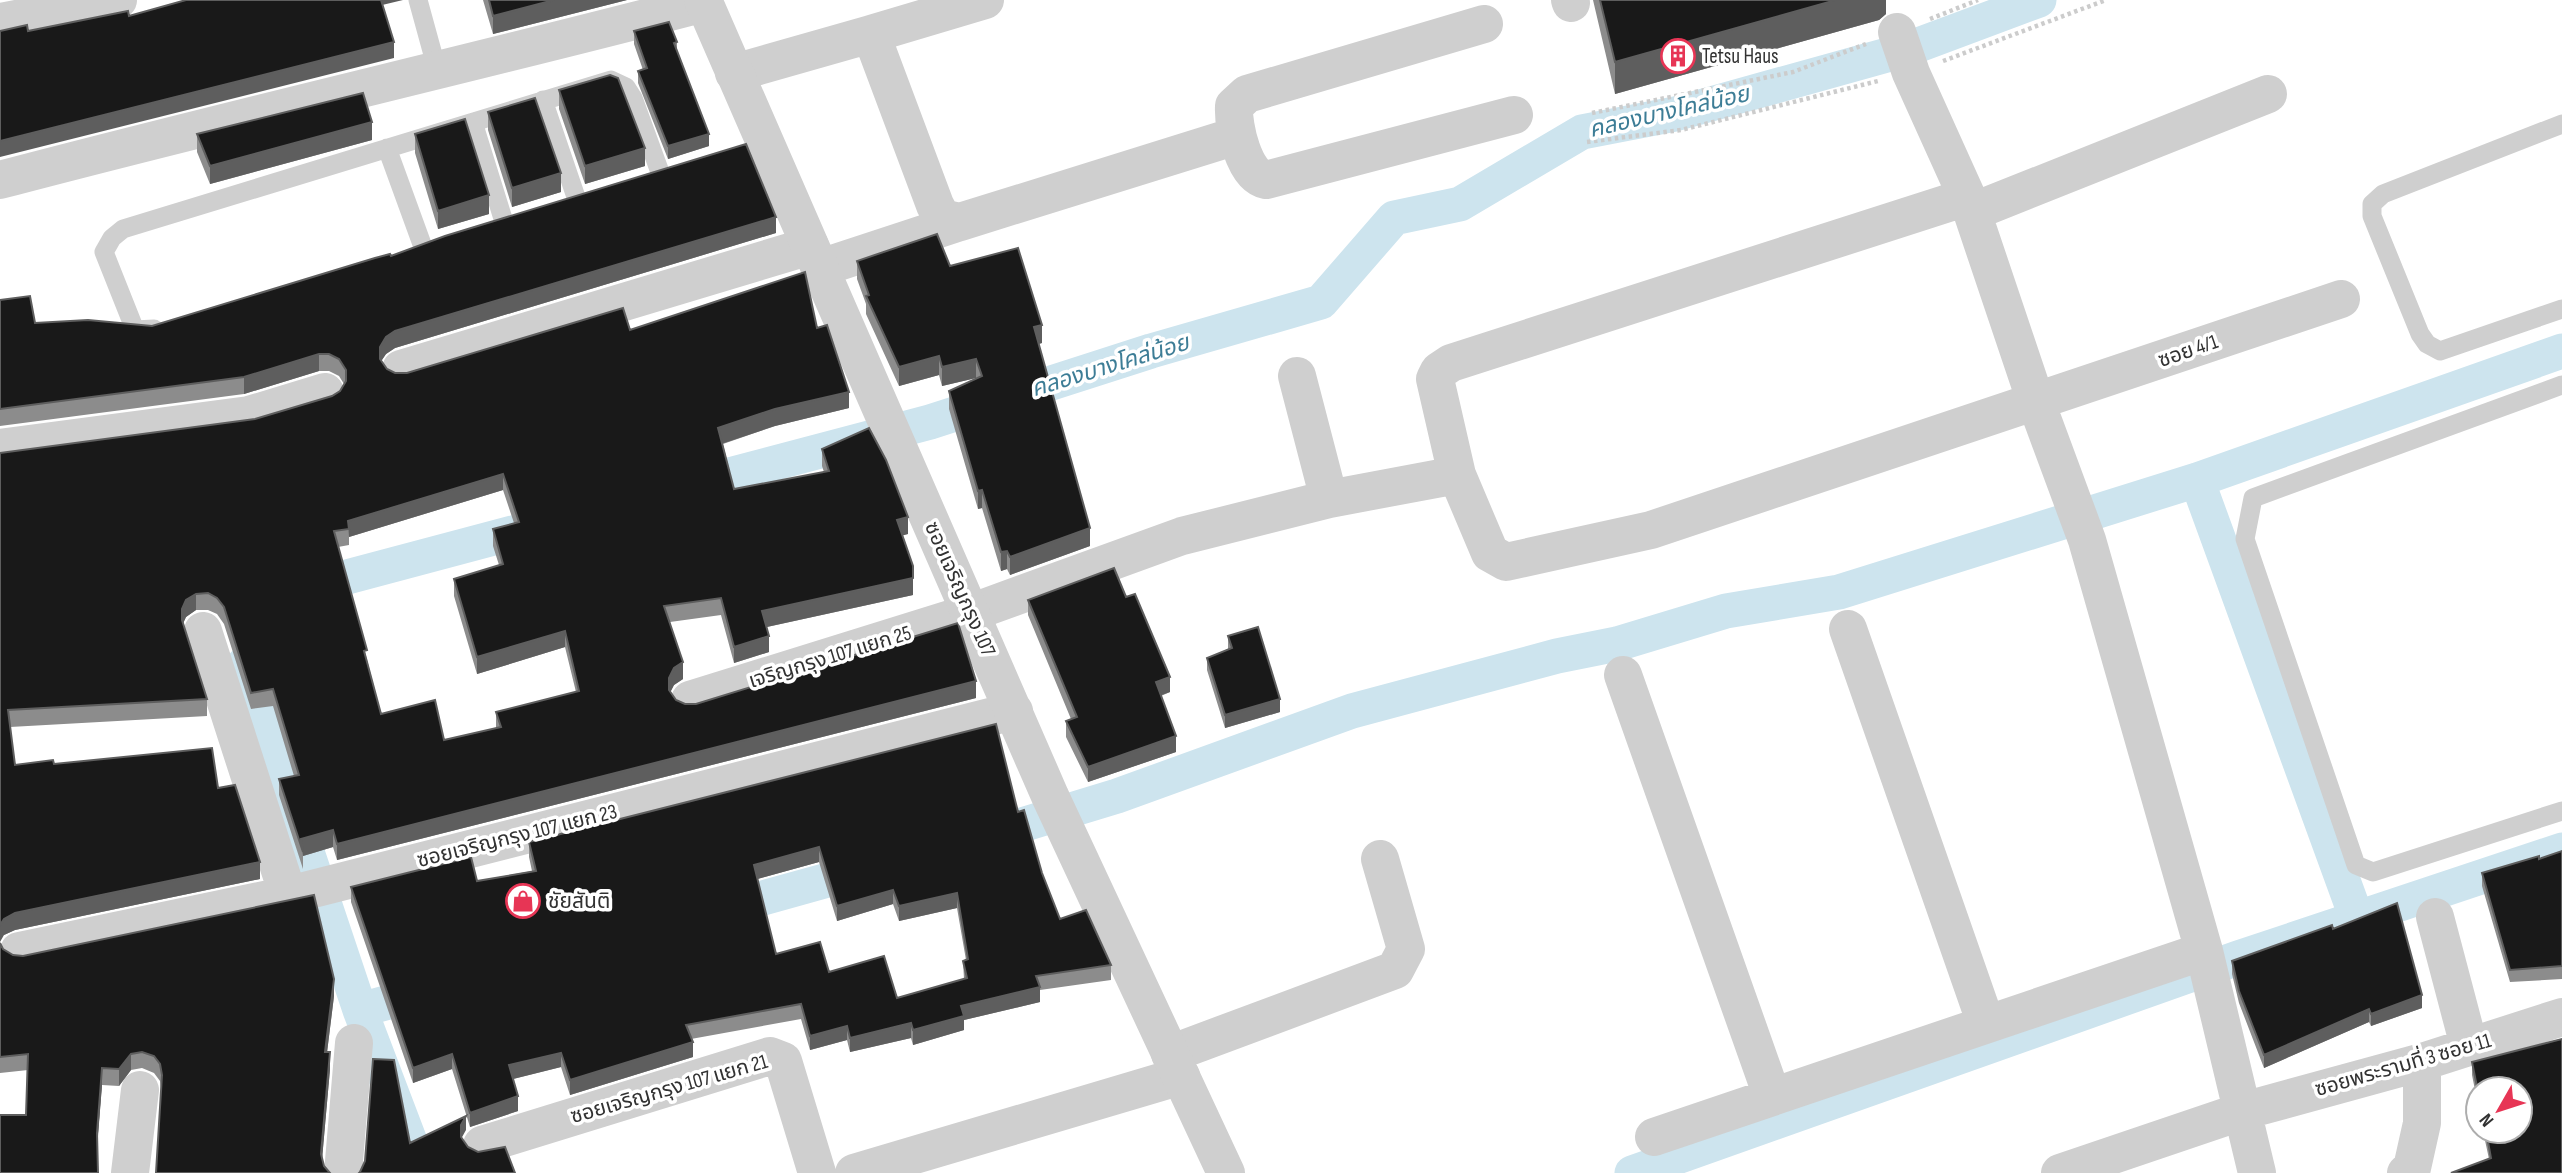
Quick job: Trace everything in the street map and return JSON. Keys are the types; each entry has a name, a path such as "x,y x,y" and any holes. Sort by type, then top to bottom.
{"street":[{"path":"734,73 985,0"},
{"path":"0,22 114,1"},
{"path":"0,180 242,116 438,73 703,2"},
{"name":"ซอยเจริญกรุง 107","path":"703,2 734,73 758,144 815,257 1056,809 1226,1173"},
{"path":"1484,24 1247,94 1234,106 1236,136 1254,171 1260,179 1266,180 1514,115"},
{"path":"1897,32 1911,73 1970,205 2036,402 2087,540 2204,951 2257,1173"},
{"path":"871,34 935,205 942,218 960,222"},
{"path":"1970,205 2268,94"},
{"path":"401,369 815,257 960,222 1236,136"},
{"name":"ซอย 4/1","path":"1970,205 1451,363 1439,371 1435,379 1457,475 1490,554 1506,562 1651,530 2341,299"},
{"path":"1297,376 1329,499"},
{"path":"0,449 248,415 325,391"},
{"name":"เจริญกรุง 107 แยก 25","path":"690,700 970,613 1182,536 1329,499 1457,475"},
{"path":"1848,629 1986,1024"},
{"path":"202,631 303,891"},
{"path":"1623,675 1772,1096"},
{"name":"ซอยเจริญกรุง 107 แยก 23","path":"19,951 303,891 1014,711"},
{"path":"854,1173 1175,1065 1395,970 1406,949 1380,859"},
{"path":"2435,917 2469,1046"},
{"path":"1654,1138 2204,951"},
{"name":"ซอยพระรามที่ 3 ซอย 11","path":"2060,1173 2244,1111 2422,1062 2562,1017"},
{"path":"343,1173 354,1042"},
{"name":"ซอยเจริญกรุง 107 แยก 21","path":"482,1145 769,1056 783,1061 817,1173"},
{"path":"2406,1173 2412,1168 2422,1123 2422,1062"},
{"path":"130,1173 140,1090"}],"lane":[{"path":"418,0 438,73"},
{"path":"174,323 148,331 135,330 104,252 112,238 123,229 611,79 626,87 633,98 667,173 637,182"},
{"path":"543,100 577,200"},
{"path":"473,122 504,222"},
{"path":"2562,124 2384,194 2372,204 2372,216 2420,334 2427,344 2440,352 2562,309"},
{"path":"387,148 417,249 446,240"},
{"path":"552,207 601,193"},
{"path":"481,229 528,215"},
{"path":"2562,385 2253,498 2245,539 2356,865 2373,872 2562,811"}],"path":[{"path":"1592,113 1793,72 1978,0"},
{"path":"1587,142 1681,130 1911,73 2106,0"}],"building":[{"path":"186,0 381,0 394,42 0,141 0,31 27,25 28,31 128,11 129,16"},
{"path":"489,0 554,0 493,16"},
{"path":"1600,0 1836,0 1615,62"},
{"path":"669,22 677,42 674,43 709,134 668,146 638,71 647,68 634,31"},
{"path":"610,75 618,78 645,148 585,166 559,90"},
{"path":"363,93 372,122 210,166 197,134"},
{"path":"535,98 561,173 512,188 488,112"},
{"path":"465,119 489,195 438,211 415,134"},
{"path":"746,144 776,217 395,331 386,337 380,347 380,359 387,369 395,373 407,373 623,308 630,330 805,272 817,328 827,325 849,392 775,409 718,428 734,489 829,471 822,449 869,428 886,460 908,517 897,520 913,566 913,578 762,611 769,636 734,647 721,598 664,606 683,662 674,668 669,678 669,690 676,700 685,704 696,704 958,623 976,681 337,844 333,830 301,839 303,852 279,779 299,775 273,689 251,693 224,607 217,598 208,593 196,594 186,600 182,609 182,620 207,699 8,710 15,765 53,760 54,764 212,748 218,788 235,785 260,862 15,913 4,919 0,925 0,453 255,419 332,396 340,391 346,381 346,370 339,359 329,354 319,354 244,377 0,409 0,300 30,296 35,323 88,320 152,326 375,258 390,254 391,256 445,236","holes":["503,474 519,522 493,529 503,564 454,579 477,657 565,631 579,691 496,712 501,727 444,740 435,700 381,714 364,651 367,650 334,531 349,529 348,521"]},
{"path":"937,234 950,266 1018,248 1042,325 1034,327 1090,528 1010,557 1007,551 1001,552 982,490 978,491 949,391 982,376 976,359 942,367 939,356 899,367 866,296 869,295 857,261"},
{"path":"1114,568 1126,597 1135,594 1170,677 1156,682 1176,736 1088,767 1066,721 1077,717 1028,600"},
{"path":"1258,627 1280,699 1225,715 1207,658 1232,648 1228,636"},
{"path":"996,724 1018,812 1024,810 1042,873 1060,919 1086,910 1111,965 1036,976 1040,987 961,1006 964,1016 913,1030 911,1023 850,1038 847,1026 810,1036 801,1004 686,1025 693,1042 570,1080 561,1053 509,1065 518,1096 470,1113 452,1054 413,1068 351,887 471,857 477,881 536,871 529,842","holes":["819,847 837,906 893,890 899,906 957,893 968,959 963,961 967,978 897,998 884,956 829,972 820,942 776,954 754,865"]},
{"path":"2562,851 2562,966 2510,970 2482,873"},
{"path":"314,895 334,979 325,1052 330,1052 321,1154 324,1166 330,1173 156,1173 162,1075 160,1064 154,1056 142,1052 131,1054 119,1069 102,1068 97,1133 98,1173 0,1173 0,1115 26,1115 28,1054 0,1057 0,943 3,949 13,955 23,956"},
{"path":"2397,903 2422,995 2371,1014 2369,1009 2264,1055 2239,991 2232,961 2332,925 2333,929"},
{"path":"2562,1039 2562,1173 2451,1173 2491,1158 2489,1145 2534,1145 2534,1075 2475,1075 2472,1062"},
{"path":"373,1059 394,1060 410,1143 466,1116 461,1125 461,1137 468,1147 478,1152 505,1147 515,1173 359,1173 365,1161"}],"waterway":[{"name":"คลองบางโคล่น้อย","path":"684,487 930,422 1151,351 1321,302 1394,218 1460,204 1582,132 1675,114 1905,50 2039,0"},
{"path":"982,837 1117,796 1352,711 1557,656 1617,644 1726,611 1839,592 2197,480 2562,351"},
{"path":"2197,480 2357,919"},
{"name":"คลองบางโคล่น้อย","path":"302,589 539,526"},
{"path":"244,664 360,1010 422,1173"},
{"path":"1632,1173 2238,958 2562,850"},
{"path":"716,911 871,868"},
{"path":"360,1010 432,990"}],"place":[{"name":"Tetsu Haus","path":"1678,56"},
{"name":"ชัยสันติ","path":"523,901"}]}
